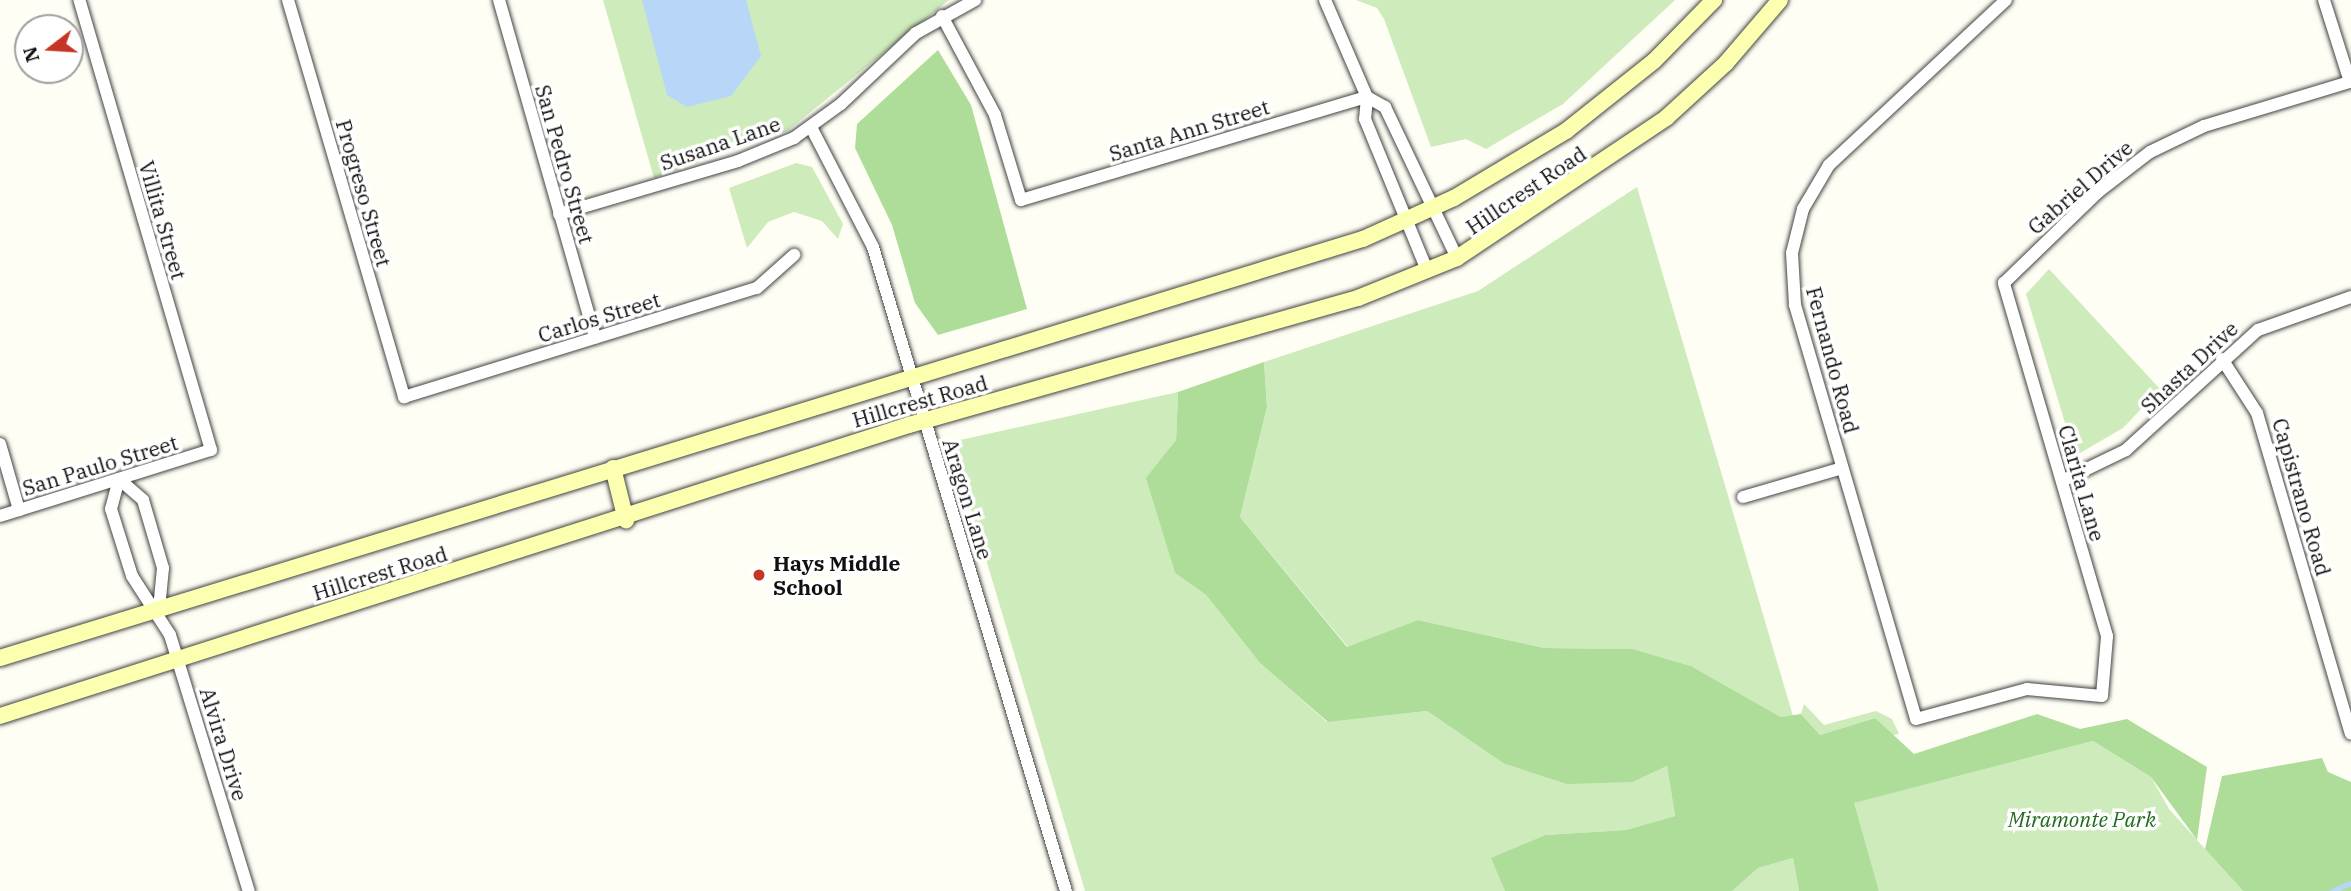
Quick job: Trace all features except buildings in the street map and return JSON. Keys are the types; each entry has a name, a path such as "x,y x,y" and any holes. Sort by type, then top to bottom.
{"street":[{"name":"Villita Street","path":"79,0 211,450"},
{"name":"Progreso Street","path":"288,0 404,397"},
{"name":"San Pedro Street","path":"499,0 595,338"},
{"name":"Susana Lane","path":"559,214 757,155 811,127 942,16 975,0"},
{"path":"1325,0 1367,97 1365,120 1410,218 1427,270"},
{"name":"Hillcrest Road","path":"0,658 1331,250 1434,208 1586,117 1714,0"},
{"name":"Hillcrest Road","path":"0,716 626,520 925,420 1346,302 1457,258 1666,118 1726,63 1780,0"},
{"name":"Fernando Road","path":"2006,0 1838,155 1799,222 1792,266 1795,305 1916,719 2027,689 2102,696"},
{"path":"2324,0 2350,82"},
{"name":"Santa Ann Street","path":"942,16 992,108 1021,200 1367,97"},
{"name":"Gabriel Drive","path":"2004,283 2098,192 2150,152 2204,126 2350,82"},
{"path":"1367,97 1385,107 1457,258"},
{"name":"Aragon Lane","path":"811,127 864,223 1066,891"},
{"name":"Carlos Street","path":"404,397 757,288 794,255"},
{"name":"Clarita Lane","path":"2004,283 2109,648 2102,696"},
{"name":"Shasta Drive","path":"2062,481 2126,450 2222,359 2269,324 2351,297"},
{"name":"Capistrano Road","path":"2222,359 2257,413 2351,734"},
{"path":"0,444 19,510"},
{"name":"San Paulo Street","path":"0,516 211,450"},
{"path":"613,468 626,520"},
{"path":"1743,497 1842,468"},
{"name":"Alvira Drive","path":"159,609 163,568 143,500 119,479 111,509 132,576 159,609 249,891"}],"green space":[{"path":"603,0 949,0 787,131 654,178"},
{"path":"1356,0 1675,0 1563,104 1486,149 1466,139 1431,147 1384,19 1377,8"},
{"path":"938,50 971,105 1027,309 938,335 915,303 892,225 855,148 857,124"},
{"path":"796,163 812,167 843,224 838,239 822,221 794,212 768,222 747,248 729,188"},
{"path":"1637,187 1793,716 1781,717 1691,666 1633,649 1544,648 1418,620 1348,647 1240,517 1267,407 1264,362 1478,291"},
{"path":"2049,269 2160,389 2123,428 2075,456 2026,294"},
{"path":"1264,362 1267,407 1240,517 1347,647 1418,620 1544,648 1633,649 1691,666 1781,717 1801,714 1820,735 1875,718 1914,754 2037,714 2080,729 2127,719 2207,767 2197,840 2151,777 2093,741 1854,803 1879,891 1799,891 1793,858 1758,868 1732,891 1505,891 1491,858 1545,835 1626,830 1675,816 1667,766 1633,782 1567,784 1503,763 1427,711 1328,722 1260,663 1206,595 1175,573 1146,478 1176,440 1178,392"},
{"path":"1178,392 1176,440 1147,478 1175,573 1206,595 1260,663 1327,722 1427,711 1503,763 1633,782 1667,766 1675,816 1626,830 1545,835 1492,858 1505,891 1085,891 951,442"},
{"path":"1804,704 1824,725 1876,711 1892,719 1899,734 1889,736 1875,718 1820,735 1801,714"},
{"name":"Miramonte Park","path":"2093,741 2151,777 2169,809 2243,891 1879,891 1853,803"},
{"path":"2322,758 2328,772 2351,782 2351,891 2243,891 2205,849 2222,776"},
{"path":"1793,858 1799,891 1732,891 1758,868"}],"water":[{"path":"642,0 746,0 761,56 731,96 687,107 667,95"}],"waterway":[{"path":"2332,891 2351,883"}],"place":[{"name":"Hays Middle School","path":"759,575"}]}
